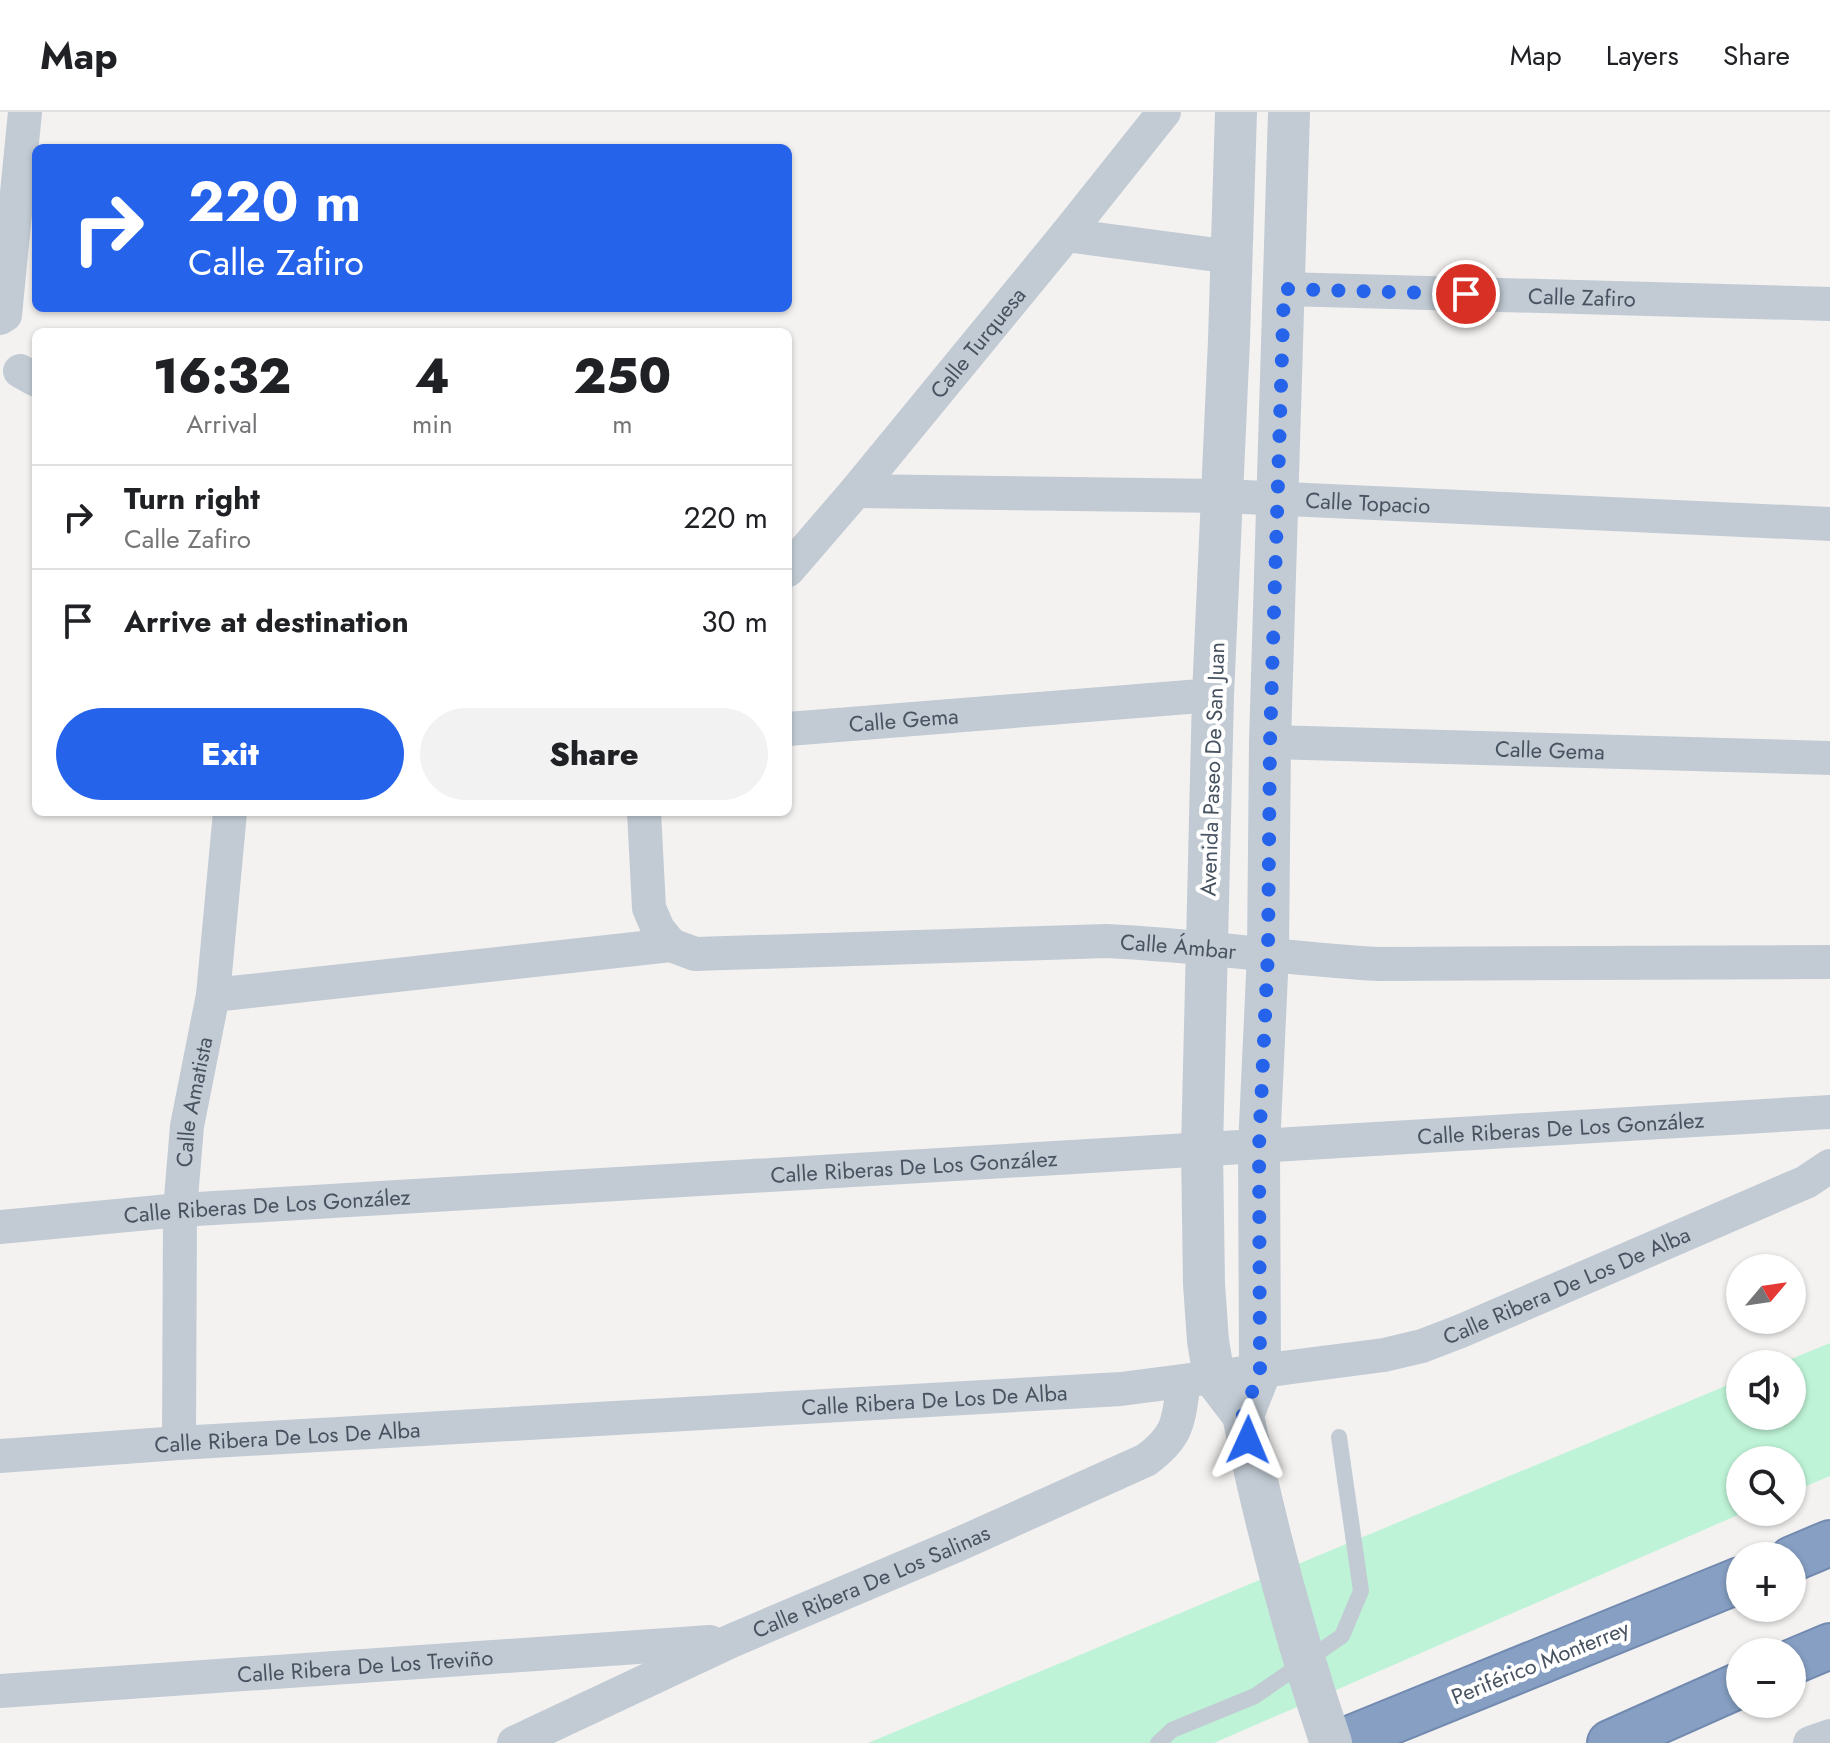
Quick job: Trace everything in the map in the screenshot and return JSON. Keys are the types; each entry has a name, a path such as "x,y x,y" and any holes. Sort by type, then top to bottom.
{"highway":[{"name":"Periférico Monterrey","path":"1339,1743 1726,1586"},
{"path":"1806,1656 1830,1646"},
{"path":"1610,1743 1726,1691"}],"street":[{"path":"0,318 5,315 25,112"},
{"name":"Calle Turquesa","path":"792,565 1164,112"},
{"name":"Avenida Paseo De San Juan","path":"1199,1379 1204,1284 1202,1149 1213,695 1236,112"},
{"path":"1289,112 1276,500 1268,953 1259,1147 1260,1372 1246,1428 1280,1582 1331,1743"},
{"path":"1066,235 1232,257"},
{"name":"Calle Zafiro","path":"1284,289 1830,304"},
{"name":"Calle Topacio","path":"856,491 1222,496 1830,524"},
{"name":"Calle Gema","path":"792,729 1213,695"},
{"name":"Calle Gema","path":"1270,742 1830,758"},
{"name":"Calle Amatista","path":"179,1443 180,1210 187,1126 213,995 230,816"},
{"path":"644,816 649,908 658,929 671,945"},
{"name":"Calle Ámbar","path":"213,995 671,945 695,954 1107,941 1379,964 1830,962"},
{"name":"Calle Riberas De Los González","path":"0,1227 180,1210 1830,1112"},
{"name":"Calle Ribera De Los De Alba","path":"0,1456 1121,1389 1384,1355 1422,1346 1461,1331 1806,1182 1830,1166"},
{"path":"1199,1379 1246,1428"},
{"name":"Calle Ribera De Los Salinas","path":"514,1743 731,1641 1146,1460 1162,1448 1174,1433 1199,1379"},
{"name":"Calle Ribera De Los Treviño","path":"0,1691 731,1641"},
{"path":"1810,1743 1830,1736"}],"lane":[{"path":"1158,1743 1172,1730 1255,1696 1342,1636 1361,1591 1339,1437"}],"green space":[{"path":"1830,1343 1830,1476 1806,1486 1806,1446 1726,1446 1726,1520 1214,1743 868,1743 1726,1386 1726,1430 1806,1430 1806,1353"}],"route":[{"path":"1248,1440 1243,1415 1260,1372 1259,1147 1268,953 1275,530 1284,289 1466,294"}]}
